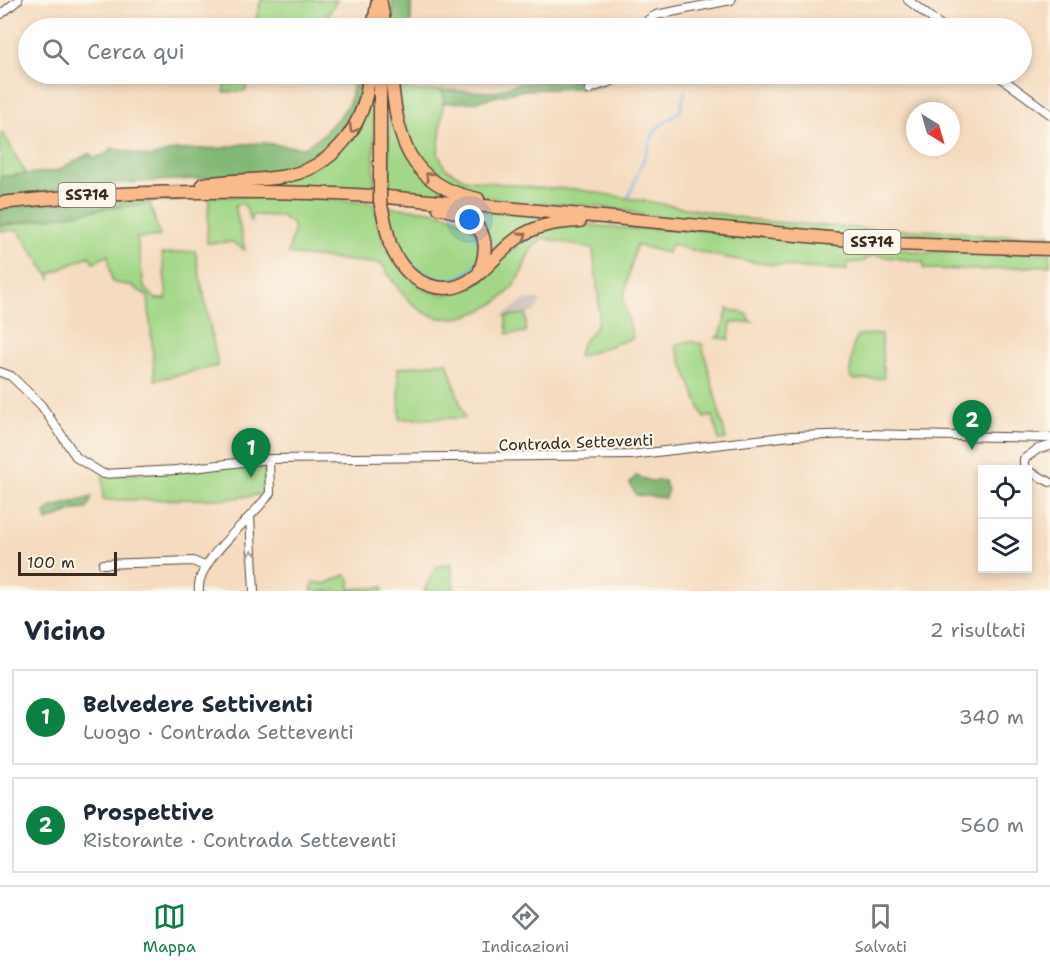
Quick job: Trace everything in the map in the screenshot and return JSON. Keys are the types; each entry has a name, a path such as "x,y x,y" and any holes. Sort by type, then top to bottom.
{"highway":[{"path":"376,18 380,1"},
{"path":"380,1 382,18"},
{"path":"150,192 282,177 318,164 343,143 357,124 366,101 368,84"},
{"path":"380,84 380,201 390,244 408,273 429,286 459,287 479,274 516,239 541,226 559,222 623,219"},
{"path":"392,84 400,135 412,158 426,173 442,186 463,195 544,211"},
{"name":"SS714","path":"0,203 150,192 253,190 373,196"},
{"name":"SS714","path":"479,274 485,258 485,243 480,230 470,220 449,210 394,204 387,198 894,244 1050,249"}],"street":[{"path":"0,15 18,0"},
{"path":"651,18 656,15 731,0"},
{"path":"908,0 931,18"},
{"path":"589,90 594,86 605,84"},
{"path":"1010,84 1050,114"},
{"name":"Contrada Setteventi","path":"0,372 11,376 41,405 77,458 102,473 176,470 269,459 631,456 791,436 856,434 1050,438"},
{"path":"1025,465 1024,459 1030,453 1050,446"},
{"path":"199,591 199,583 220,547 270,494 269,459"},
{"path":"1032,473 1050,482"},
{"path":"250,517 254,591"},
{"path":"103,564 193,561 207,567"}],"shaded area":[{"path":"539,299 540,304 533,313 501,317 524,300"}],"green space":[{"path":"261,0 337,0 326,18 256,18"},
{"path":"392,0 411,0 411,18 393,18"},
{"path":"224,84 246,84 246,91 224,92"},
{"path":"353,84 364,84 353,128 311,165 259,175 90,185 0,198 0,177 56,171 90,153 94,159 110,152 111,148 150,157 175,150 223,148 243,144 264,143 303,148 321,136 349,103"},
{"path":"374,84 374,191 256,186 254,182 357,132 371,101"},
{"path":"389,84 391,84 403,144 455,198 389,191"},
{"path":"516,84 602,84 598,87 524,90 473,102 443,103 444,95 441,90 495,92"},
{"path":"398,87 412,87 415,91 441,90 444,98 438,153 445,168 464,179 538,188 575,189 761,221 866,229 951,231 989,236 1050,234 1050,242 967,241 920,235 881,238 646,216 606,208 489,197 455,187 428,167 408,135"},
{"path":"3,133 26,174 0,177 0,135"},
{"path":"275,196 374,203 384,246 422,289 444,295 473,287 528,235 569,224 638,229 710,230 887,247 926,253 956,250 1050,253 1050,265 983,270 924,269 923,262 873,255 862,262 847,263 847,270 825,269 735,260 671,244 668,253 636,245 623,300 633,338 578,357 581,346 596,326 599,315 593,249 543,238 528,255 515,284 497,301 486,308 461,317 436,317 424,312 405,297 382,264 288,254 294,231 292,223 281,216 252,215 251,222 246,207 240,203 235,206 245,250 232,242 207,243 209,198 183,197"},
{"path":"183,197 183,200 152,201 150,204 108,208 0,226 0,208 75,201"},
{"path":"150,204 160,236 137,238 144,287 156,299 167,299 162,254 195,251 218,366 155,380 148,296 132,286 112,282 108,255 94,263 89,256 50,274 51,279 18,230 0,231 0,226 108,208"},
{"path":"388,207 426,210 458,219 479,235 479,264 469,273 447,281 425,278 414,272 399,252"},
{"path":"457,208 555,217 487,259 489,247"},
{"path":"728,309 748,314 750,322 755,322 731,323 729,339 716,338 720,336"},
{"path":"526,314 526,332 507,334 506,316"},
{"path":"881,334 884,378 853,380 850,375 853,346 858,335"},
{"path":"688,341 702,344 726,439 719,440 713,416 704,418 675,345"},
{"path":"447,362 465,418 400,419 398,368"},
{"path":"265,463 264,494 227,499 103,500 103,476"},
{"path":"636,476 650,481 664,481 668,489 665,498 636,495 630,483"},
{"path":"92,497 87,509 75,510 47,521 45,513 52,507"},
{"path":"451,563 454,591 424,591 436,567"},
{"path":"345,575 350,579 350,589 383,587 383,591 311,591 314,582 326,584"}],"waterway":[{"path":"629,196 655,130 680,111 685,91"},
{"path":"474,236 478,244"},
{"path":"408,261 425,273 443,279 461,275 477,261"}],"place":[{"name":"Prospettive","path":"972,450"},
{"name":"Belvedere Settiventi","path":"251,478"}]}
